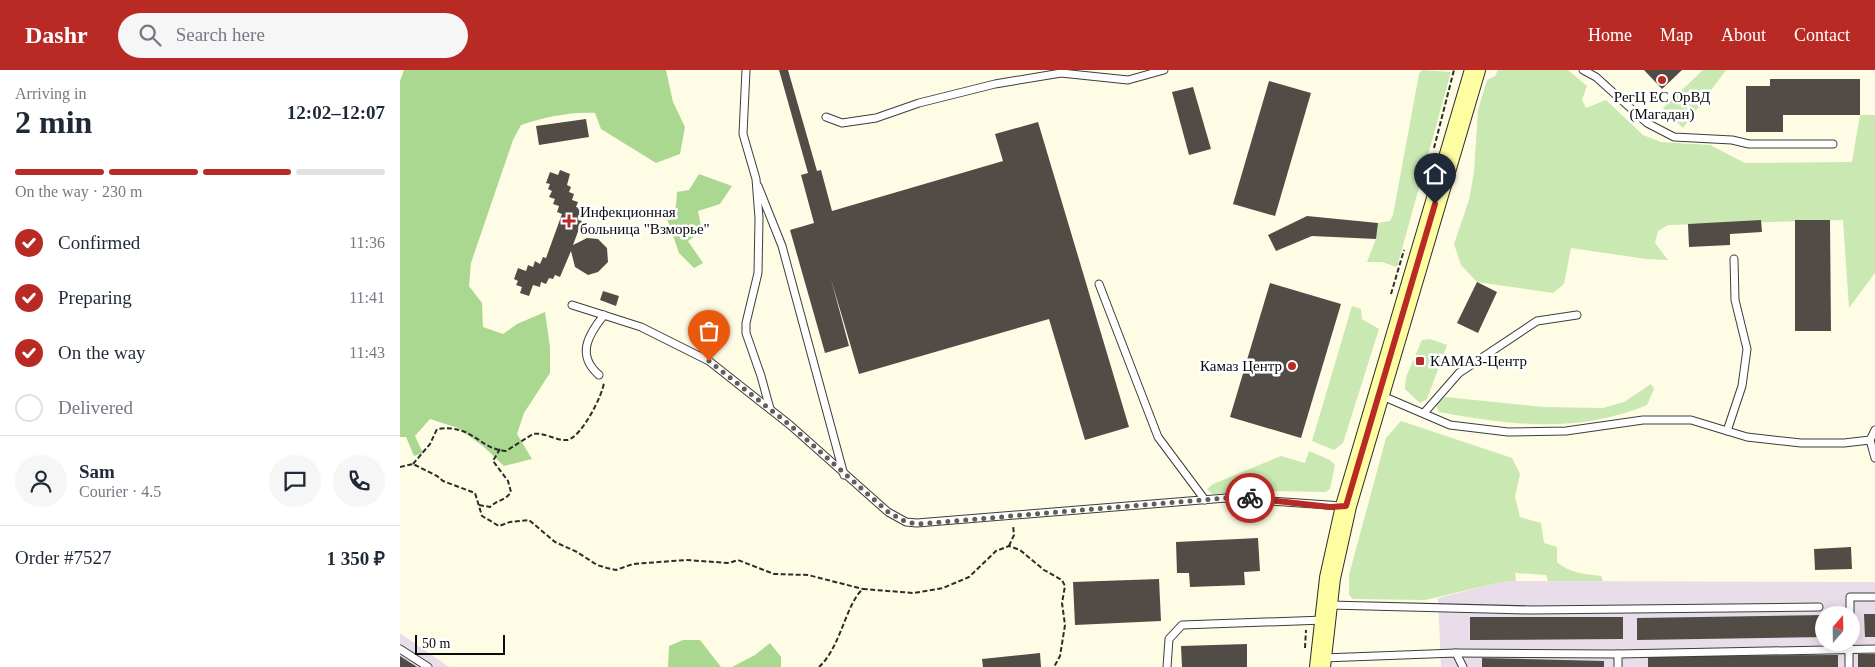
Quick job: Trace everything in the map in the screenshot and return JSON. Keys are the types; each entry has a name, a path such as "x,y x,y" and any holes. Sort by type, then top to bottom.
{"street":[{"path":"1320,663 1325,612 1346,506 1475,70"}],"lane":[{"path":"746,70 743,134 756,179 782,246 844,475"},
{"path":"826,116 842,123 876,118 920,103 995,84 1061,73 1128,80 1164,70"},
{"path":"1582,70 1596,77 1647,123 1674,137 1732,140 1748,144 1833,144"},
{"path":"756,179 759,218 758,273 746,323 746,333 761,376 770,410"},
{"path":"1727,431 1742,386 1747,349 1735,300 1734,260"},
{"path":"1099,284 1158,437 1205,500"},
{"path":"572,305 642,327 709,361 770,410 888,512 906,522 917,524 1205,500 1264,499 1330,507 1346,506"},
{"path":"599,375 590,366 586,354 591,330 604,315"},
{"path":"1424,413 1459,373 1537,320 1577,315"},
{"path":"1380,394 1450,425 1508,432 1566,431 1644,420 1691,420 1747,437 1801,443 1844,443 1870,440"},
{"path":"1875,430 1870,440 1875,458"},
{"path":"1850,606 1850,597 1875,597"},
{"path":"1167,667 1169,639 1182,625 1325,612 1815,607"},
{"path":"1320,663 1456,653 1618,654 1815,647"},
{"path":"1860,647 1875,649"},
{"path":"400,649 428,667"},
{"path":"1849,651 1849,667"},
{"path":"1456,653 1463,667"},
{"path":"1618,654 1618,667"}],"path":[{"path":"400,467 412,464 430,444 438,429 466,431 486,445 506,451 512,449 533,434 568,440 578,434 602,391 604,382 599,375"},
{"path":"478,505 490,508 495,502 506,499 511,492 508,481 493,461 500,450"},
{"path":"412,464 443,481 472,491 478,497 478,505 482,516 495,525 499,526 510,522 529,520 555,542 577,552 596,565 616,570 633,564 686,560 729,563 738,560 774,574 808,576 863,589 914,593 943,588 970,578 996,551 1009,546 1020,550 1044,570 1062,580 1065,586 1062,603 1065,626 1060,656 1054,667"},
{"path":"1009,546 1014,535 1013,522"},
{"path":"819,667 832,651 855,598 863,589"}],"shaded area":[{"path":"1506,581 1875,582 1875,667 1441,667 1438,598"},
{"path":"400,633 449,667 400,667"}],"green space":[{"path":"404,70 666,70 673,102 685,127 680,154 656,163 601,129 595,113 576,113 521,125 513,140 471,263 469,286 482,303 483,327 503,334 517,324 545,312 550,347 550,373 524,413 517,434 532,459 504,466 484,447 458,428 430,419 415,436 423,453 414,456 406,437 400,437 400,81"},
{"path":"1422,70 1451,72 1397,267 1382,262 1367,262 1376,239 1378,223 1390,221 1393,215 1419,74"},
{"path":"1498,70 1568,70 1587,86 1582,100 1586,108 1606,100 1643,135 1661,142 1710,145 1745,163 1852,162 1860,115 1875,115 1875,273 1849,308 1843,220 1668,225 1658,231 1655,243 1668,260 1646,259 1571,248 1564,284 1553,293 1477,282 1461,265 1454,244 1469,200 1474,172 1478,110 1487,80 1495,76"},
{"path":"1703,70 1726,70 1683,128 1663,108"},
{"path":"699,174 732,186 720,204 698,211 702,231 688,241 703,263 694,268 679,253 666,216 676,206 677,192 689,190"},
{"path":"1352,306 1361,309 1362,319 1379,329 1343,443 1334,450 1312,441"},
{"path":"1430,339 1447,345 1427,399 1420,403 1405,389 1406,377 1422,340"},
{"path":"1651,384 1654,389 1647,405 1595,420 1569,423 1543,424 1492,420 1439,412 1436,405 1445,397 1544,407 1603,408 1624,402"},
{"path":"1401,421 1512,458 1520,474 1515,497 1520,517 1541,523 1544,543 1557,547 1557,562 1562,566 1578,572 1601,576 1603,581 1548,581 1546,575 1515,573 1516,581 1506,581 1425,600 1353,599 1349,595 1349,575 1386,438"},
{"path":"1309,451 1330,460 1335,465 1330,489 1325,492 1272,491 1212,494 1207,489 1213,484 1281,456 1305,463"},
{"path":"683,640 700,640 721,667 668,667 669,646"},
{"path":"770,643 781,657 781,667 732,667 755,655"}],"building":[{"path":"779,70 788,70 817,171 821,170 832,211 1003,161 995,134 1038,122 1129,427 1085,440 1049,319 859,374 831,279 849,346 825,353 790,230 814,223 801,175 808,173"},
{"name":"РегЦ ЕС ОрВД (Магадан)","path":"1644,70 1682,70 1662,89"},
{"path":"1770,79 1860,79 1860,115 1783,115 1783,132 1746,132 1746,86 1770,86"},
{"path":"1269,81 1311,93 1275,216 1233,204"},
{"path":"1193,87 1211,149 1189,155 1172,92"},
{"path":"586,119 589,137 539,145 536,126"},
{"path":"560,170 570,174 567,185 571,187 569,192 574,194 572,200 578,202 576,207 582,209 578,220 582,221 573,245 587,238 598,239 607,248 608,262 598,272 588,275 575,267 571,251 560,277 555,275 553,279 549,278 546,284 541,282 540,287 533,285 529,296 520,293 522,287 516,285 518,281 514,279 518,268 526,271 528,265 533,267 535,261 540,264 543,257 546,258 562,214 557,212 559,206 553,204 555,199 549,197 552,191 548,189 550,184 546,183 550,172 558,175"},
{"path":"1307,216 1378,223 1376,239 1312,236 1276,251 1268,235"},
{"path":"1761,220 1762,232 1730,234 1730,245 1689,247 1688,224"},
{"path":"1795,220 1830,220 1831,331 1795,331"},
{"path":"1477,282 1497,292 1478,333 1457,323"},
{"path":"1270,283 1341,304 1301,438 1230,417"},
{"path":"603,291 619,296 616,306 600,300"},
{"path":"1258,538 1260,571 1244,572 1245,585 1190,587 1189,573 1177,573 1176,542"},
{"path":"1851,547 1852,569 1815,570 1814,549"},
{"path":"1159,579 1161,621 1075,625 1073,582"},
{"path":"1864,614 1875,614 1875,637 1865,637"},
{"path":"1815,615 1815,637 1637,640 1637,618"},
{"path":"1470,617 1623,617 1623,639 1470,640"},
{"path":"1247,644 1247,667 1182,667 1181,646"},
{"path":"1040,653 1041,667 983,667 982,659"},
{"path":"1858,654 1875,654 1875,667 1858,667"},
{"path":"1838,655 1838,667 1648,667 1648,656"},
{"path":"400,656 417,667 400,667"},
{"path":"1482,658 1604,661 1604,667 1482,667"}],"way so far":[{"path":"709,361 790,425 855,485 888,512 906,522 917,524 1226,498 1250,498"}],"place":[{"name":"РегЦ ЕС ОрВД (Магадан)","path":"1662,80"},
{"name":"Инфекционная больница \"Взморье\"","path":"569,221"},
{"name":"КАМАЗ-Центр","path":"1420,361"},
{"name":"Камаз Центр","path":"1292,366"}],"route":[{"path":"1250,498 1299,502 1330,507 1346,506 1435,204"}]}
